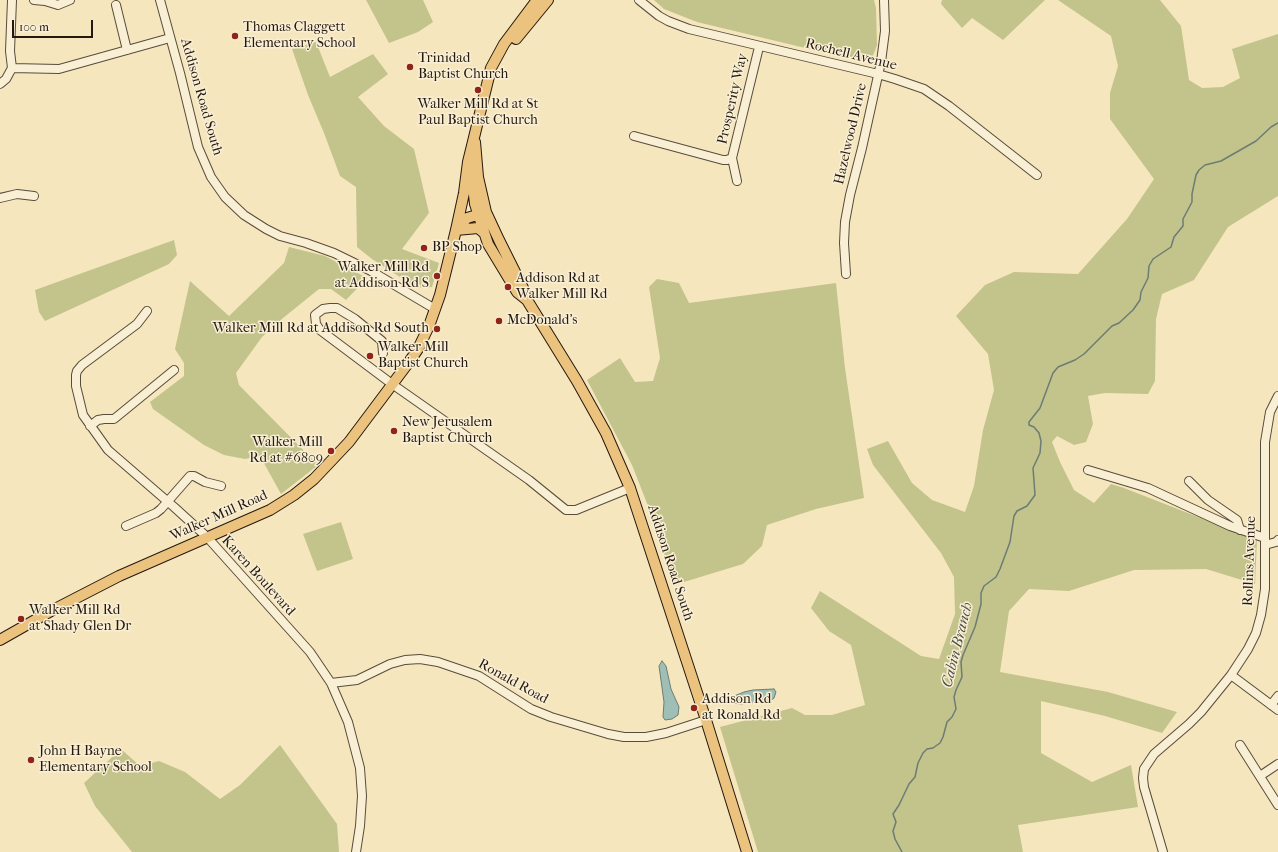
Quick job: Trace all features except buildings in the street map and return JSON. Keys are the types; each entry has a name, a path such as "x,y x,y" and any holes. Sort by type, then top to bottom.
{"main road":[{"name":"Walker Mill Road","path":"0,640 51,611 119,576 270,510 314,480 349,442 418,349 429,326 440,295 456,230 473,140 491,68 504,44 537,0"},
{"name":"Walker Mill Road","path":"487,83 519,34 548,0"},
{"name":"Addison Road South","path":"473,140 471,168 473,192 482,213 526,294 527,300"},
{"name":"Addison Road South","path":"482,213 484,233 493,254 517,292 527,300 577,381 601,424 630,488 706,720 747,852"},
{"path":"456,230 467,218 482,213"},
{"path":"456,230 478,228 484,233"}],"street":[{"path":"0,84 6,79 12,68 10,51 12,0"},
{"path":"34,0 45,1 58,5 70,0"},
{"name":"Addison Road South","path":"160,0 198,147 211,178 220,191 249,219 266,229 280,236 334,253 371,271 436,309"},
{"name":"Rochell Avenue","path":"639,0 659,16 678,26 759,47 878,74 924,89 1037,176"},
{"name":"Hazelwood Drive","path":"846,274 844,243 846,213 883,51 885,31 884,0"},
{"path":"116,5 127,50"},
{"path":"12,68 59,69 170,38"},
{"name":"Prosperity Way","path":"737,181 732,158 759,47"},
{"path":"634,136 723,160 732,158"},
{"path":"0,198 17,194 34,196"},
{"path":"383,354 382,341 355,319 337,308 323,309 315,316 316,324 320,330 392,384 522,475 568,510 576,510 630,488"},
{"name":"Karen Boulevard","path":"147,311 137,324 82,365 77,371 76,386 83,415 108,450 207,537 310,652 331,683 348,722 360,768 362,796 360,826 356,852"},
{"path":"90,426 98,420 104,418 114,419 174,370"},
{"name":"Rollins Avenue","path":"1163,852 1144,787 1144,769 1154,754 1196,718 1231,675 1253,640 1259,625 1264,597 1264,442 1270,412 1278,396"},
{"path":"1088,470 1148,488 1265,541 1276,542 1278,540"},
{"path":"126,526 156,513 168,502 188,477 198,477 205,482 221,486"},
{"path":"1189,481 1208,500 1237,520 1240,530"},
{"name":"Ronald Road","path":"331,683 357,680 390,664 399,661 420,659 438,662 479,676 530,709 551,717 608,734 624,737 646,737 666,733 706,720"},
{"path":"1231,675 1278,710"},
{"path":"1271,705 1278,696"},
{"path":"1240,746 1278,805"},
{"path":"1260,776 1278,764"}],"green space":[{"path":"366,0 423,0 433,22 418,32 389,43"},
{"path":"654,0 874,0 876,8 877,45 871,61 826,53 697,22 664,9"},
{"path":"942,0 1045,0 1003,40 972,18 962,28 941,4"},
{"path":"1058,0 1160,0 1181,26 1189,80 1202,88 1223,87 1240,78 1232,49 1278,34 1278,196 1228,227 1194,280 1162,294 1156,319 1155,381 1148,394 1105,393 1088,396 1093,424 1086,442 1074,445 1057,436 1052,442 1074,490 1094,503 1111,484 1257,540 1255,584 1206,569 1134,570 1069,591 1029,589 1009,611 1000,672 1108,692 1177,712 1162,733 1105,716 1041,701 1041,753 1092,782 1131,765 1138,807 1018,825 1023,852 758,852 720,727 792,708 805,715 832,715 865,705 851,645 829,631 811,608 820,591 921,656 939,659 955,614 954,577 941,553 873,465 867,449 888,441 912,483 932,500 965,512 974,486 983,430 994,390 988,354 956,316 985,285 1014,272 1078,274 1127,219 1154,179 1110,119 1110,93 1118,66 1111,36"},
{"path":"316,42 330,77 373,54 388,74 358,97 384,126 414,149 429,213 402,249 439,263 432,287 417,288 372,259 357,247 356,187 340,176 308,95 292,49"},
{"path":"174,240 177,255 169,264 45,321 39,312 35,290"},
{"path":"289,247 325,256 367,278 346,300 331,289 319,289 262,337 236,373 239,385 318,465 281,494 260,456 245,459 224,455 204,445 153,409 150,402 184,376 184,363 175,349 190,281 229,316 284,263"},
{"path":"657,279 679,283 689,303 836,283 845,368 864,498 816,509 767,525 762,546 743,564 674,585 650,511 632,465 587,380 620,358 635,382 653,381 660,358 649,287"},
{"path":"341,522 353,559 317,571 303,534"},
{"path":"280,745 337,824 339,852 132,852 95,806 84,783 121,749 140,766 159,761 185,772 220,799 240,785"}],"water":[{"path":"662,661 666,666 671,689 679,707 678,715 672,719 665,720 663,717 664,702 659,666"},
{"path":"774,689 776,692 774,698 770,701 740,704 733,703 732,700 734,696 744,692"}],"waterway":[{"name":"Cabin Branch","path":"902,852 895,839 893,831 896,822 893,814 909,784 915,777 918,763 923,753 927,749 933,748 940,743 947,722 952,717 956,709 954,697 962,677 961,662 975,627 981,604 981,593 984,586 996,577 1000,569 1010,542 1014,516 1017,511 1027,506 1035,495 1033,468 1040,453 1041,441 1039,433 1034,427 1029,425 1029,422 1040,408 1053,373 1058,367 1075,360 1084,354 1112,326 1119,323 1133,310 1140,300 1141,292 1148,278 1149,266 1153,259 1171,247 1174,237 1183,226 1183,219 1192,202 1196,175 1199,170 1205,165 1221,161 1256,141 1271,127 1278,123"}],"place":[{"name":"Thomas Claggett Elementary School","path":"235,36"},
{"name":"Trinidad Baptist Church","path":"410,67"},
{"name":"Walker Mill Rd at St Paul Baptist Church","path":"478,90"},
{"name":"BP Shop","path":"424,248"},
{"name":"Walker Mill Rd at Addison Rd S","path":"437,276"},
{"name":"Addison Rd at Walker Mill Rd","path":"508,287"},
{"name":"McDonald's","path":"499,321"},
{"name":"Walker Mill Rd at Addison Rd South","path":"437,329"},
{"name":"Walker Mill Baptist Church","path":"370,356"},
{"name":"New Jerusalem Baptist Church","path":"394,431"},
{"name":"Walker Mill Rd at #6809","path":"331,451"},
{"name":"Walker Mill Rd at Shady Glen Dr","path":"21,619"},
{"name":"Addison Rd at Ronald Rd","path":"694,708"},
{"name":"John H Bayne Elementary School","path":"31,760"}]}
